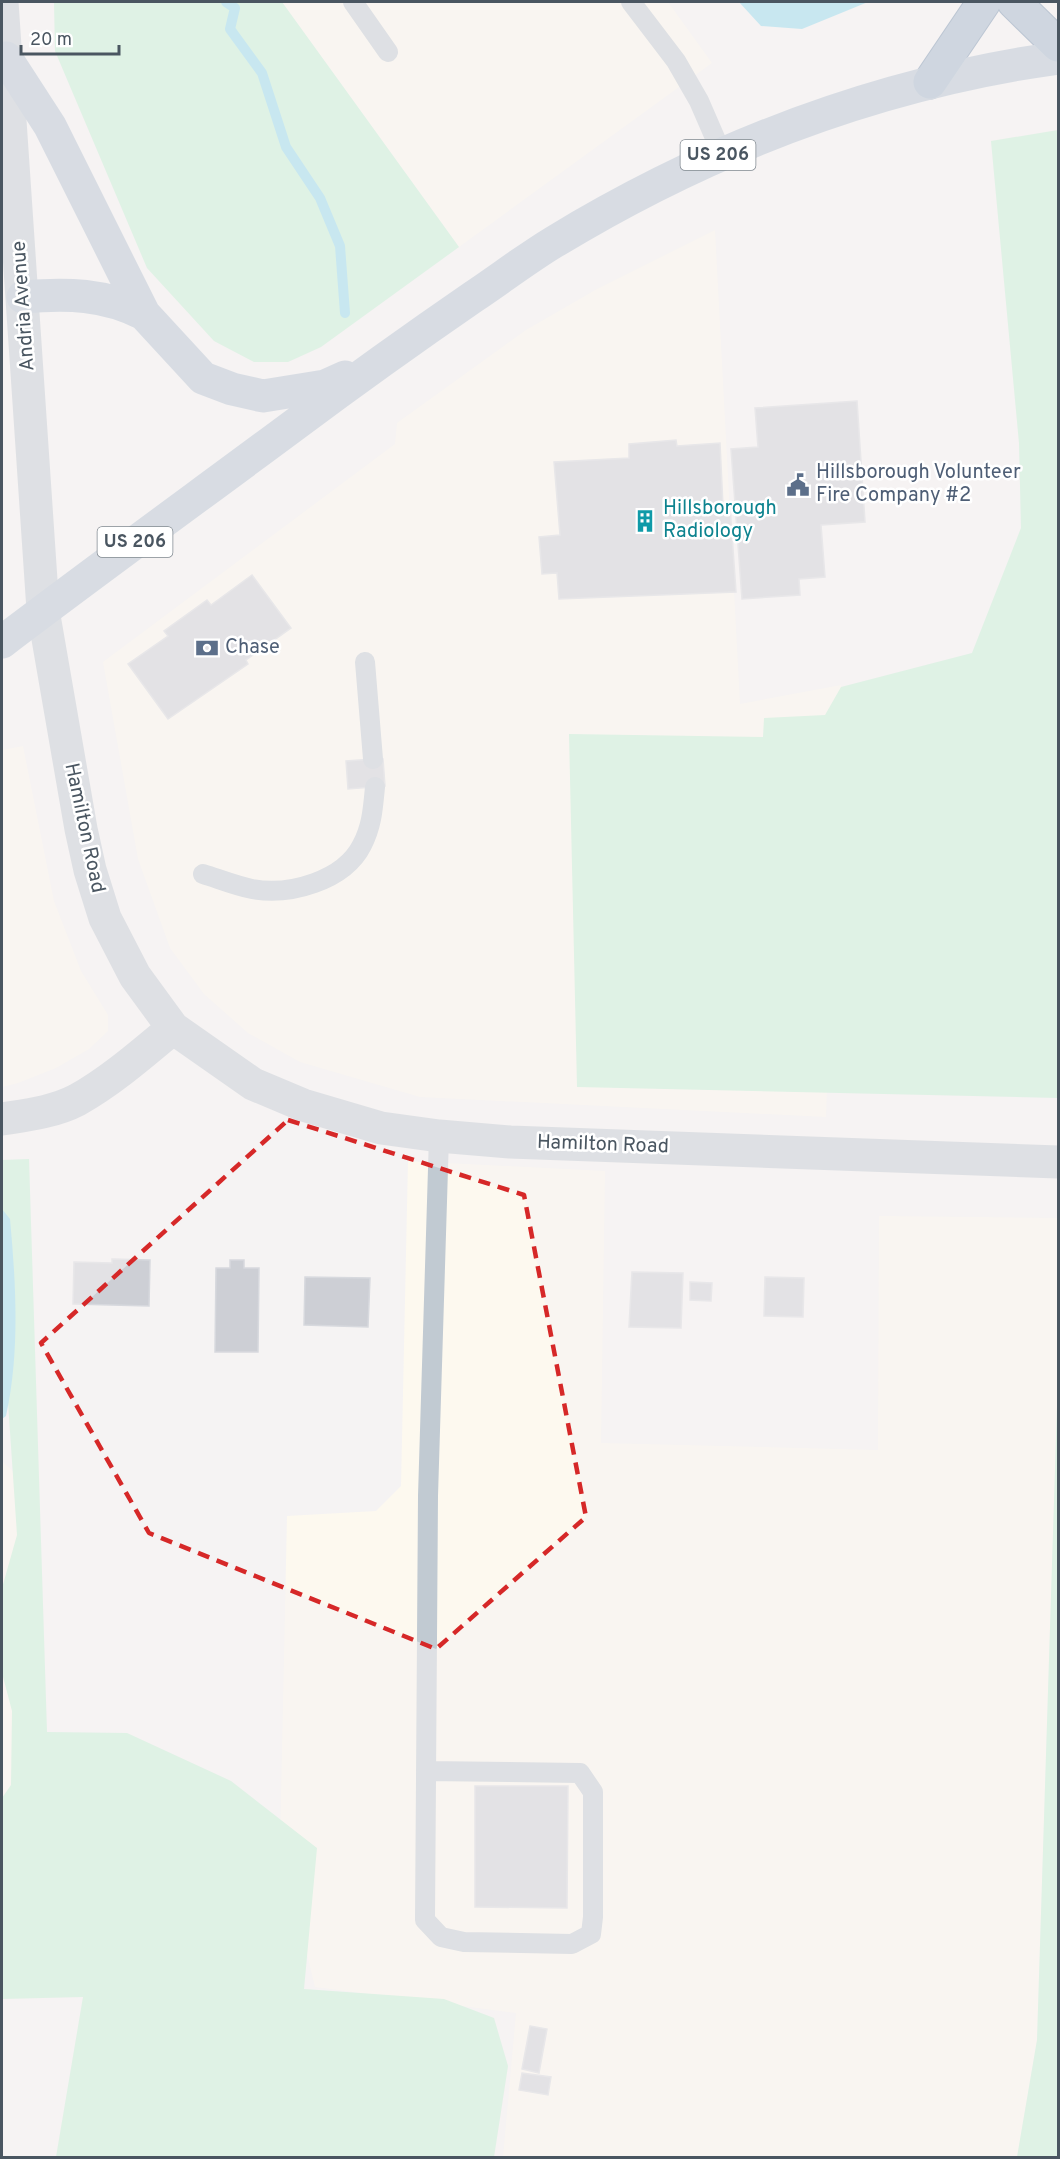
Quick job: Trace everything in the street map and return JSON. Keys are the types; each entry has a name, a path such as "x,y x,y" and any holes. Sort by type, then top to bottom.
{"highway":[{"path":"930,82 984,2"},
{"path":"1014,2 1059,45"}],"main road":[{"path":"6,58 50,126 144,314 203,378 263,396 325,386 380,362"},
{"name":"US 206","path":"2,642 380,362 552,243 651,187 722,154 826,113 930,82 989,68 1059,58"},
{"path":"23,297 66,293 97,297 121,302 144,314"}],"street":[{"name":"Andria Avenue","path":"2,2 43,610"},
{"name":"Hamilton Road","path":"43,610 90,870 105,918 135,976 173,1028 253,1084 303,1105 381,1128 439,1136 510,1142 1059,1162"},
{"path":"2,1119 41,1113 77,1100 131,1062 173,1028"}],"lane":[{"path":"353,2 388,52"},
{"path":"631,2 675,61 699,101 722,154"},
{"path":"365,662 372,759"},
{"path":"203,874 252,889 282,890 314,883 343,867 361,847 372,820 375,787"},
{"path":"426,1771 580,1773 593,1792 591,1934 572,1944 464,1942 441,1937 424,1920 428,1496 439,1136"}],"highlighted area":[{"path":"288,1120 524,1195 586,1517 436,1649 149,1533 41,1343"}],"shaded area":[{"path":"282,2 668,2 712,63 459,247"},
{"path":"715,230 740,704 841,685 826,1117 420,1097 300,1062 248,1033 204,994 170,948 138,859 103,662 395,444 397,423 526,330 597,289"},
{"path":"23,746 54,901 81,971 108,1015 108,1031 89,1049 56,1068 2,1087 2,750"},
{"path":"408,1161 605,1171 601,1443 878,1450 879,1216 1058,1218 1058,1374 1037,2040 1017,2157 503,2157 516,2013 315,1987 280,1844 287,1516 376,1511 401,1486"},
{"path":"2,1461 21,1479 20,1797 2,1818"}],"green space":[{"path":"54,2 282,2 459,247 321,347 288,362 254,362 214,341 147,268 55,51"},
{"path":"1058,130 1058,1098 577,1087 569,734 763,737 764,718 825,715 841,687 972,653 1021,528 1019,443 991,141"},
{"path":"29,1159 47,1732 127,1733 231,1781 317,1848 304,1989 444,1999 494,2018 508,2066 494,2157 56,2157 83,1997 2,1999 2,1798 11,1785 12,1711 2,1673 2,1588 17,1535 4,1343 2,1160"},
{"path":"1058,1374 1058,2157 1017,2157 1037,2040"}],"water":[{"path":"739,2 868,2 802,29 761,26"},
{"path":"2,1209 10,1219 14,1268 15,1343 6,1416 2,1419"}],"building":[{"name":"Hillsborough Volunteer Fire Company #2","path":"857,401 865,522 821,525 825,577 799,579 800,595 742,599 731,449 758,447 755,408"},
{"name":"Hillsborough Radiology","path":"676,440 677,446 720,443 723,506 730,506 736,592 559,599 557,573 542,574 539,537 560,535 554,462 629,458 629,444"},
{"name":"Chase","path":"252,575 291,628 246,660 248,664 168,719 128,664 168,636 164,631 207,600 211,605"},
{"path":"383,759 385,786 348,789 346,761"},
{"path":"112,1259 150,1260 149,1306 73,1304 74,1262 112,1263"},
{"path":"230,1260 244,1260 244,1268 259,1268 258,1352 215,1352 216,1268 230,1268"},
{"path":"632,1272 683,1273 681,1328 629,1327"},
{"path":"305,1277 370,1278 368,1327 304,1325"},
{"path":"765,1277 804,1278 803,1317 764,1316"},
{"path":"690,1282 712,1283 711,1301 690,1300"},
{"path":"475,1786 568,1786 567,1908 475,1907"},
{"path":"530,2026 547,2029 539,2073 522,2069"},
{"path":"522,2073 551,2077 548,2095 519,2090"}],"waterway":[{"path":"226,2 235,8 230,29 262,73 286,147 320,198 340,246 345,313"}],"place":[{"name":"Hillsborough Volunteer Fire Company #2","path":"798,485"},
{"name":"Hillsborough Radiology","path":"645,521"},
{"name":"Chase","path":"207,648"}]}
